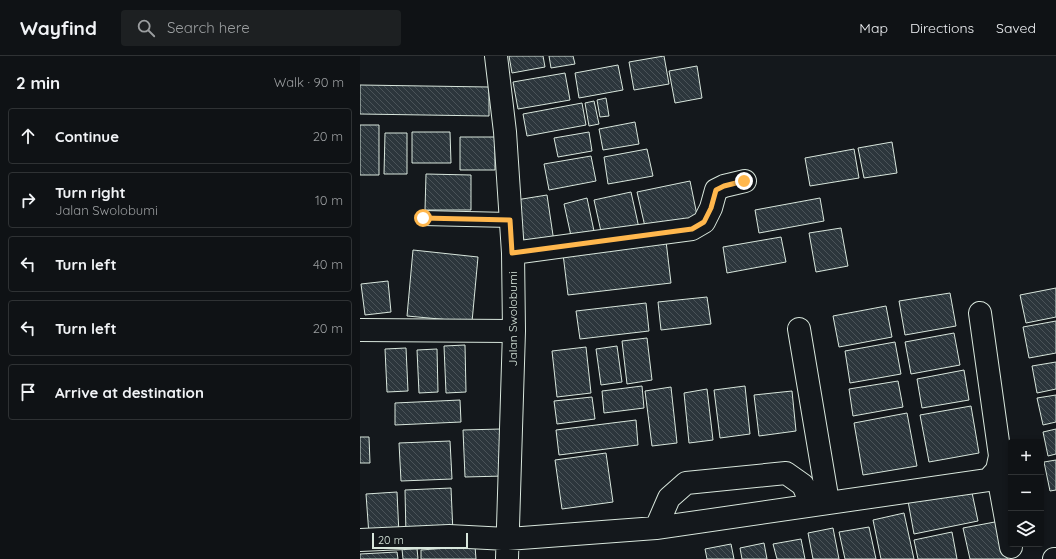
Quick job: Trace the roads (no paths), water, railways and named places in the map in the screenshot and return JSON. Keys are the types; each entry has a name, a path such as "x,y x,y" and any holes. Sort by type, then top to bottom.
{"street":[{"name":"Jalan Swolobumi","path":"496,56 505,132 512,253 514,331 507,549"},
{"path":"512,253 692,229 704,222 711,208 716,190 724,186 744,181"},
{"path":"980,313 1000,456 997,470 1008,530"},
{"path":"799,329 819,503"},
{"path":"360,330 514,331"},
{"path":"360,540 449,536 507,549 819,503 988,480 997,470"},
{"path":"656,528 669,498 686,484 786,473 803,484 819,503"}],"lane":[{"path":"423,218 510,220"}]}
